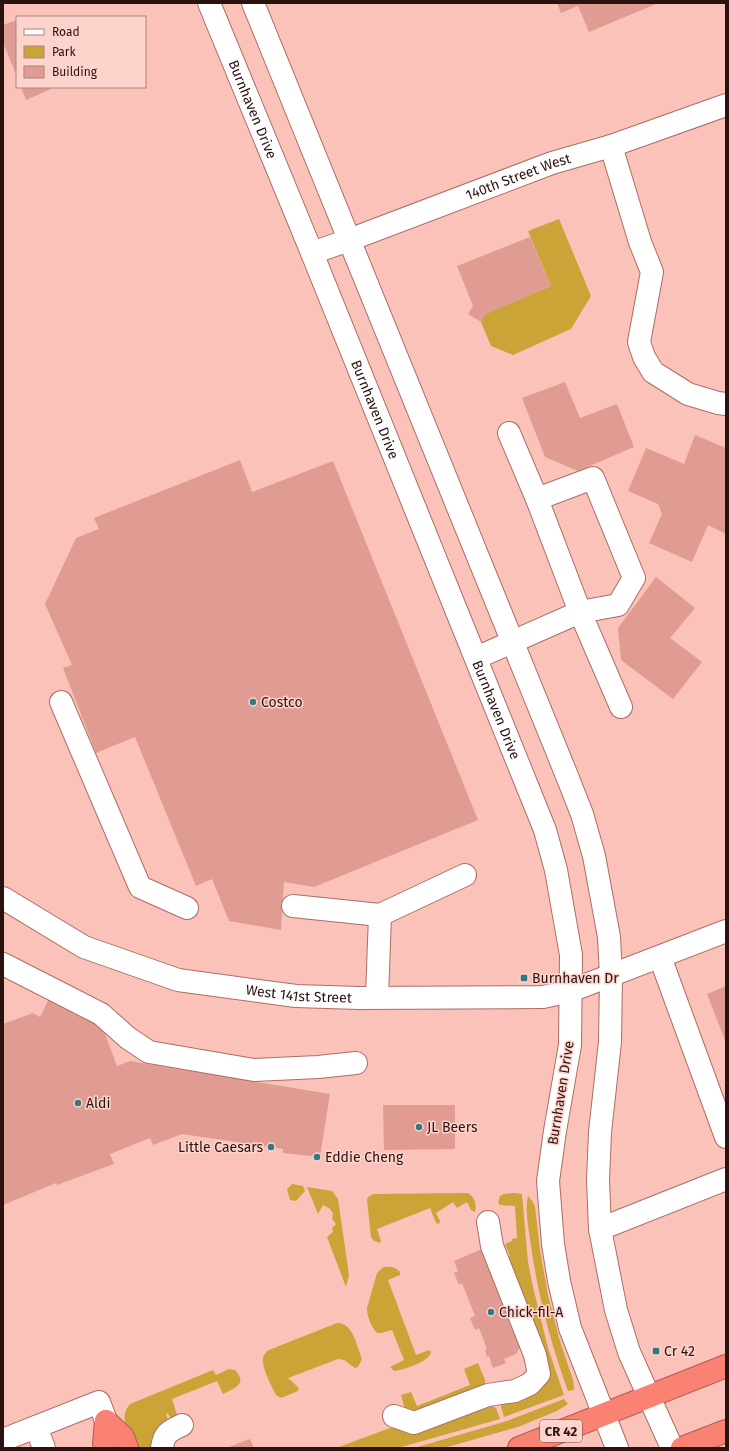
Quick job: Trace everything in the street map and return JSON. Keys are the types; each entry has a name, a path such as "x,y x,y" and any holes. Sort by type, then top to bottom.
{"highway":[{"name":"CR 42","path":"519,1448 726,1366"},
{"path":"106,1421 104,1444 106,1448"},
{"path":"106,1421 123,1437 127,1448"},
{"path":"682,1448 726,1431"}],"street":[{"name":"Burnhaven Drive","path":"209,3 312,252 529,787 547,837 556,870 571,955 570,1045 554,1131 548,1181 553,1244 558,1281 570,1328 617,1448"},
{"path":"253,3 582,814 594,856 609,937 611,976 610,1042 600,1132 598,1180 600,1229 616,1310 629,1352 672,1448"},
{"name":"140th Street West","path":"312,252 349,240 552,163 611,146 726,105"},
{"path":"611,146 640,242 652,272 639,342 644,357 653,372 688,394 726,404"},
{"path":"509,433 537,500 580,612 621,706"},
{"path":"476,658 580,612 618,605 634,578 593,478 537,500"},
{"path":"61,702 140,887 187,908"},
{"path":"293,906 380,915 465,875"},
{"name":"West 141st Street","path":"3,898 84,947 178,980 296,996 543,997 570,991 726,931"},
{"path":"377,997 380,915"},
{"path":"660,956 726,1137"},
{"path":"3,964 101,1014 128,1038 149,1052 254,1070 318,1067 356,1063"},
{"path":"600,1229 726,1179"},
{"path":"394,1416 414,1423 488,1395 515,1391 530,1384 538,1374 536,1354 492,1246 488,1222"},
{"path":"3,1440 98,1402 106,1421"},
{"path":"162,1448 163,1439 169,1431 182,1425"},
{"path":"36,1427 44,1448"}],"green space":[{"path":"559,219 591,296 571,329 513,355 491,346 481,322 485,314 551,286 528,231"},
{"path":"292,1184 303,1186 305,1191 296,1201 290,1200 287,1189"},
{"path":"307,1187 332,1191 338,1199 349,1275 346,1287 327,1237 333,1232 332,1228 336,1224 332,1219 333,1213 329,1208 323,1205 318,1214"},
{"path":"468,1193 475,1201 475,1212 471,1210 467,1202 457,1208 453,1202 436,1213 440,1221 439,1224 436,1223 430,1208 377,1229 381,1241 380,1243 374,1241 371,1237 367,1200 368,1197 374,1194"},
{"path":"513,1193 522,1194 528,1262 533,1287 548,1348 564,1395 504,1417 501,1402 538,1388 506,1261 510,1256 505,1244 512,1241 512,1239 517,1238 515,1206 500,1205 498,1203 500,1196"},
{"path":"528,1196 535,1207 540,1250 548,1295 559,1338 573,1380 574,1390 568,1391 555,1354 540,1297 528,1223"},
{"path":"384,1267 393,1267 400,1272 400,1275 388,1280 416,1355 429,1350 431,1352 426,1359 421,1362 394,1371 390,1367 404,1360 392,1330 377,1333 371,1325 367,1311 377,1273"},
{"path":"337,1323 347,1327 354,1336 362,1359 358,1367 355,1368 344,1360 338,1359 288,1378 299,1388 298,1391 281,1398 276,1395 264,1366 263,1358 265,1353 269,1350"},
{"path":"478,1363 485,1380 485,1385 414,1412 405,1409 401,1395 411,1392 417,1406 470,1385 464,1369"},
{"path":"229,1369 235,1370 239,1375 240,1382 238,1385 223,1394 217,1381 172,1399 177,1415 171,1419 166,1413 168,1420 154,1448 135,1448 128,1432 125,1420 125,1415 130,1404 213,1370 216,1375"},
{"path":"564,1399 568,1404 557,1411 518,1427 444,1448 414,1448 507,1421"},
{"path":"493,1406 496,1408 500,1419 398,1448 336,1448 390,1428 428,1429"}],"building":[{"path":"557,3 656,4 589,32 578,6 561,13"},
{"path":"16,20 16,74 3,42 3,25"},
{"path":"21,88 51,89 26,100"},
{"path":"530,237 551,286 485,314 481,322 468,314 473,306 457,266"},
{"path":"565,382 580,418 617,404 634,447 578,471 545,457 522,398"},
{"path":"695,435 726,448 726,534 708,525 692,562 649,543 662,514 658,504 628,491 646,448 684,464"},
{"name":"Costco","path":"240,460 252,492 333,461 478,820 314,887 284,882 281,930 229,921 212,879 196,886 135,737 96,753 63,668 72,665 45,604 76,538 99,529 94,518"},
{"path":"656,577 695,608 670,638 702,662 673,699 621,660 618,628"},
{"path":"726,986 726,1043 707,994"},
{"path":"49,999 102,1026 117,1066 130,1061 330,1094 320,1157 283,1153 283,1149 182,1134 153,1145 150,1138 110,1154 114,1164 57,1185 56,1183 3,1205 3,1024 33,1013 40,1017"},
{"name":"JL Beers","path":"383,1105 455,1105 455,1149 384,1150"},
{"name":"Chick-fil-A","path":"482,1249 520,1341 519,1349 516,1354 504,1359 506,1363 493,1368 489,1356 487,1357 485,1350 487,1349 479,1328 475,1330 470,1318 475,1316 462,1283 459,1285 454,1273 458,1271 454,1261"},
{"path":"250,1439 254,1448 226,1448"}],"place":[{"name":"Costco","path":"253,702"},
{"name":"Burnhaven Dr","path":"524,978"},
{"name":"Aldi","path":"78,1103"},
{"name":"JL Beers","path":"419,1127"},
{"name":"Little Caesars","path":"271,1147"},
{"name":"Eddie Cheng","path":"317,1157"},
{"name":"Chick-fil-A","path":"491,1312"},
{"name":"Cr 42","path":"656,1351"}]}
